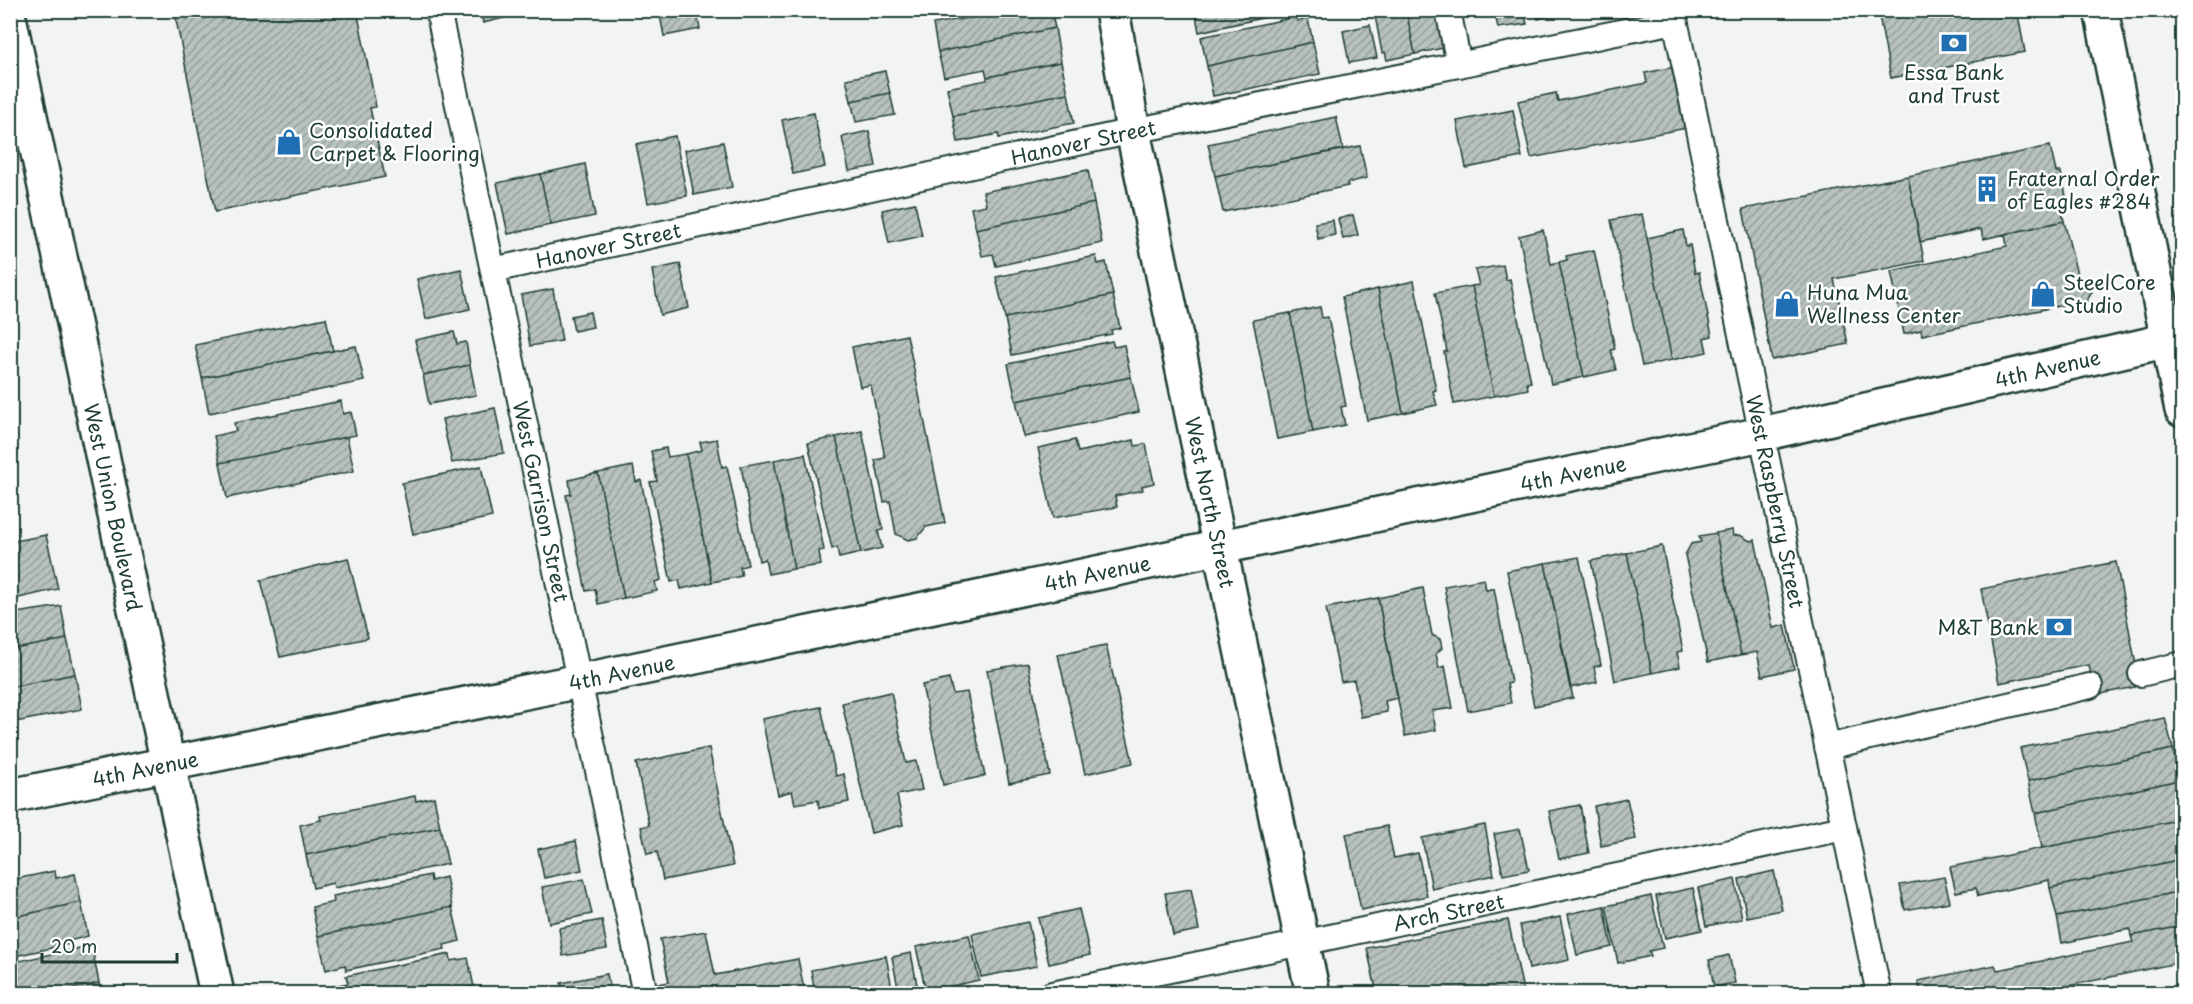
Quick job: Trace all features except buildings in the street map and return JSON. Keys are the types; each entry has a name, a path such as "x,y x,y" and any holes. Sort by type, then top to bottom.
{"street":[{"name":"West North Street","path":"1112,10 1133,131 1313,993"},
{"path":"2101,10 2175,339 2182,410"},
{"name":"West Union Boulevard","path":"10,22 216,993"},
{"name":"4th Avenue","path":"10,796 169,766 1762,434 2175,339"}],"lane":[{"name":"West Garrison Street","path":"438,10 645,993"},
{"path":"1448,10 1459,65"},
{"name":"Hanover Street","path":"493,270 1133,131 1459,65 1674,16"},
{"name":"West Raspberry Street","path":"1674,16 1879,993"},
{"path":"2141,674 2182,664"},
{"path":"1827,747 2090,686"},
{"name":"Arch Street","path":"1052,993 1302,943 1844,828"}],"place":[{"name":"Essa Bank and Trust","path":"1954,43"},
{"name":"Consolidated Carpet & Flooring","path":"289,142"},
{"name":"Fraternal Order of Eagles #284","path":"1987,189"},
{"name":"SteelCore Studio","path":"2043,294"},
{"name":"Huna Mua Wellness Center","path":"1787,304"},
{"name":"M&T Bank","path":"2059,627"}]}
